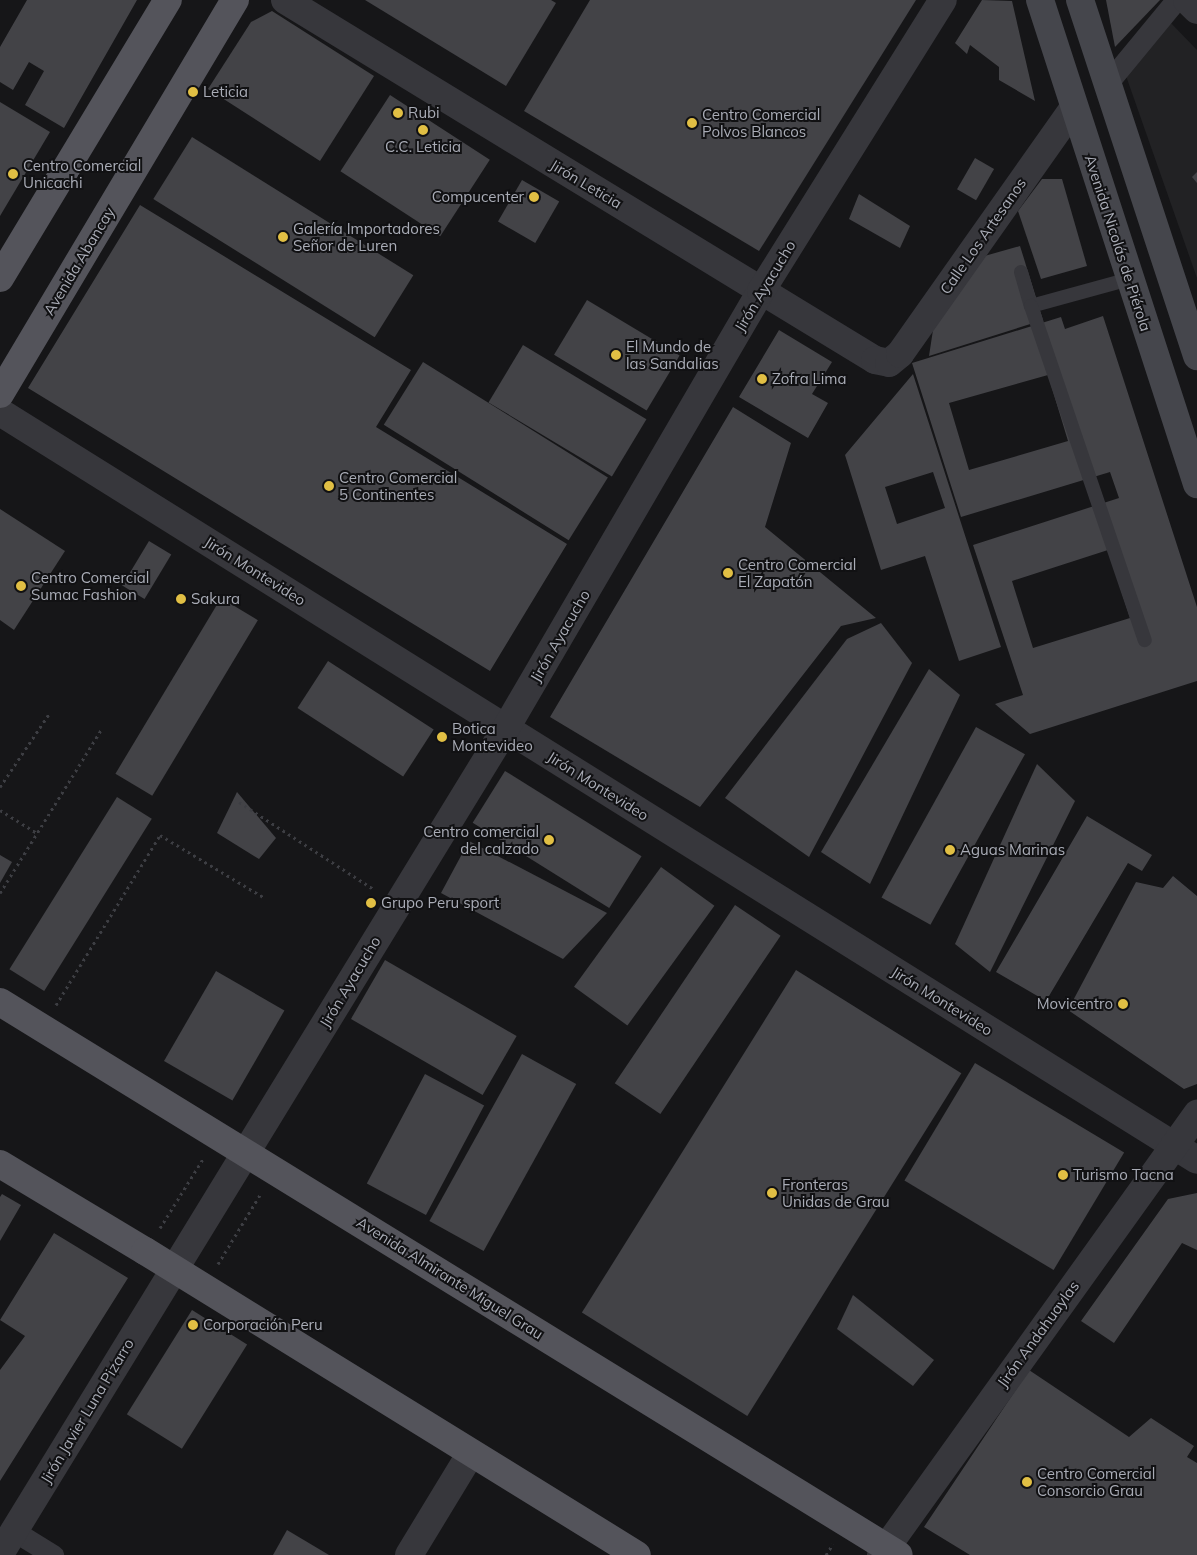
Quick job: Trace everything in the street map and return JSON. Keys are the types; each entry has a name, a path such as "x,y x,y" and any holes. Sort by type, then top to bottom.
{"main road":[{"path":"0,278 168,0"},
{"name":"Avenida Abancay","path":"0,394 235,0"},
{"name":"Avenida Nicolás de Piérola","path":"1040,0 1197,484"},
{"path":"1080,0 1106,85 1197,356"},
{"name":"Avenida Almirante Miguel Grau","path":"0,1002 42,1027 243,1158 889,1552"},
{"path":"0,1164 179,1259 471,1453 637,1555"}],"street":[{"name":"Jirón Leticia","path":"285,0 875,360 889,363"},
{"name":"Jirón Ayacucho","path":"179,1259 243,1158 506,728 761,291 943,0"},
{"path":"1106,85 1176,0"},
{"path":"1187,0 1197,10"},
{"name":"Calle Los Artesanos","path":"889,363 900,354 1074,107"},
{"name":"Jirón Montevideo","path":"0,412 1197,1160"},
{"name":"Jirón Andahuaylas","path":"889,1552 1197,1114"},
{"name":"Jirón Javier Luna Pizarro","path":"0,1554 7,1526 179,1259"},
{"path":"409,1555 471,1453"},
{"path":"7,1526 53,1555"}],"lane":[{"path":"1021,272 1145,640"},
{"path":"1031,306 1130,278"}],"path":[{"path":"0,787 49,714"},
{"path":"0,893 100,730"},
{"path":"239,802 398,904"},
{"path":"0,810 37,833"},
{"path":"42,1027 160,835 263,897"},
{"path":"157,1232 206,1153"},
{"path":"215,1268 264,1189"}],"shaded area":[{"path":"1169,21 1197,50 1197,278 1125,73"}],"building":[{"path":"27,0 137,0 64,128 25,105 44,71 29,62 13,90 0,82 0,47"},
{"path":"365,0 551,0 556,3 506,86"},
{"name":"Centro Comercial Polvos Blancos","path":"590,0 916,0 759,251 524,111"},
{"path":"982,0 1012,1 1035,101 999,80 999,67 970,45 967,54 955,43"},
{"path":"1106,0 1160,0 1115,47"},
{"path":"272,11 374,76 320,161 208,89 251,22"},
{"path":"390,95 490,160 440,236 340,171"},
{"name":"Centro Comercial Unicachi","path":"0,102 50,132 0,216"},
{"name":"Galería Importadores Señor de Luren","path":"192,137 413,275 375,337 153,199"},
{"path":"975,158 994,169 976,200 957,189"},
{"path":"1197,172 1197,183 1192,177"},
{"path":"1042,179 1062,179 1087,266 1041,279 1018,211"},
{"path":"522,180 559,202 535,243 498,222"},
{"path":"859,194 910,226 900,248 849,219"},
{"name":"Centro Comercial 5 Continentes","path":"140,205 411,370 376,427 567,544 490,671 28,388"},
{"path":"1020,246 1043,320 929,356 935,317 981,257"},
{"name":"El Mundo de las Sandalias","path":"587,300 680,356 647,410 554,355"},
{"path":"1103,316 1197,607 1197,681 1030,734 995,704 1023,695 973,545 1119,498 1110,472 961,517 912,363 1061,317 1065,329","holes":["1048,375 1068,441 969,470 949,403","1108,550 1130,618 1033,648 1012,581"]},
{"path":"779,330 832,362 812,394 828,403 808,438 739,397"},
{"path":"523,345 646,419 612,477 488,402"},
{"path":"423,362 608,478 569,540 384,425"},
{"path":"913,374 1001,647 959,661 925,556 881,570 845,455","holes":["933,472 945,508 897,524 885,487"]},
{"name":"Centro Comercial El Zapatón","path":"733,407 791,443 765,527 876,618 841,626 700,807 550,717"},
{"name":"Centro Comercial Sumac Fashion","path":"0,509 65,551 14,630 0,620"},
{"path":"149,541 171,554 145,599 122,586"},
{"path":"221,598 258,620 152,796 115,774"},
{"path":"881,623 912,663 809,857 725,798 847,639"},
{"path":"328,661 434,730 403,777 298,708"},
{"path":"929,669 960,695 870,884 821,852"},
{"path":"976,727 1025,754 930,925 881,898"},
{"path":"1037,764 1075,801 990,972 955,944"},
{"path":"505,771 642,856 609,908 473,823"},
{"path":"237,792 276,838 259,859 217,833"},
{"path":"117,797 152,819 44,991 9,969"},
{"path":"1087,816 1152,855 1142,871 1128,863 1046,1001 996,972"},
{"path":"469,841 607,913 563,959 441,893"},
{"path":"0,855 12,862 0,883"},
{"path":"661,867 714,906 627,1026 574,987"},
{"path":"1173,876 1197,896 1197,1084 1184,1089 1068,1010 1136,882 1163,888"},
{"path":"735,905 781,936 660,1114 615,1083"},
{"path":"385,960 517,1036 483,1095 351,1019"},
{"name":"Fronteras Unidas de Grau","path":"796,970 961,1073 747,1416 582,1313"},
{"path":"216,971 284,1010 232,1101 164,1061"},
{"path":"522,1054 576,1084 484,1251 429,1221"},
{"path":"975,1063 1124,1153 1054,1270 904,1180"},
{"path":"425,1074 484,1105 426,1215 367,1183"},
{"path":"1197,1193 1197,1250 1182,1243 1114,1343 1081,1321 1168,1199"},
{"path":"2,1194 21,1205 0,1241 0,1197"},
{"path":"54,1233 128,1278 0,1481 0,1370 25,1336 0,1320"},
{"path":"853,1295 934,1360 913,1386 837,1329"},
{"path":"192,1310 247,1344 182,1449 127,1414"},
{"name":"Centro Comercial Consorcio Grau","path":"1029,1370 1129,1437 1151,1418 1194,1446 1187,1457 1197,1463 1197,1555 970,1555 924,1527"},
{"path":"287,1530 329,1555 273,1555"}],"place":[{"name":"Leticia","path":"193,92"},
{"name":"Rubi","path":"398,113"},
{"name":"Centro Comercial Polvos Blancos","path":"692,123"},
{"name":"C.C. Leticia","path":"423,130"},
{"name":"Centro Comercial Unicachi","path":"13,174"},
{"name":"Compucenter","path":"534,197"},
{"name":"Galería Importadores Señor de Luren","path":"283,237"},
{"name":"El Mundo de las Sandalias","path":"616,355"},
{"name":"Zofra Lima","path":"762,379"},
{"name":"Centro Comercial 5 Continentes","path":"329,486"},
{"name":"Centro Comercial El Zapatón","path":"728,573"},
{"name":"Centro Comercial Sumac Fashion","path":"21,586"},
{"name":"Sakura","path":"181,599"},
{"name":"Botica Montevideo","path":"442,737"},
{"name":"Centro comercial del calzado","path":"549,840"},
{"name":"Aguas Marinas","path":"950,850"},
{"name":"Grupo Peru sport","path":"371,903"},
{"name":"Movicentro","path":"1123,1004"},
{"name":"Turismo Tacna","path":"1063,1175"},
{"name":"Fronteras Unidas de Grau","path":"772,1193"},
{"name":"Corporación Peru","path":"193,1325"},
{"name":"Centro Comercial Consorcio Grau","path":"1027,1482"}]}
